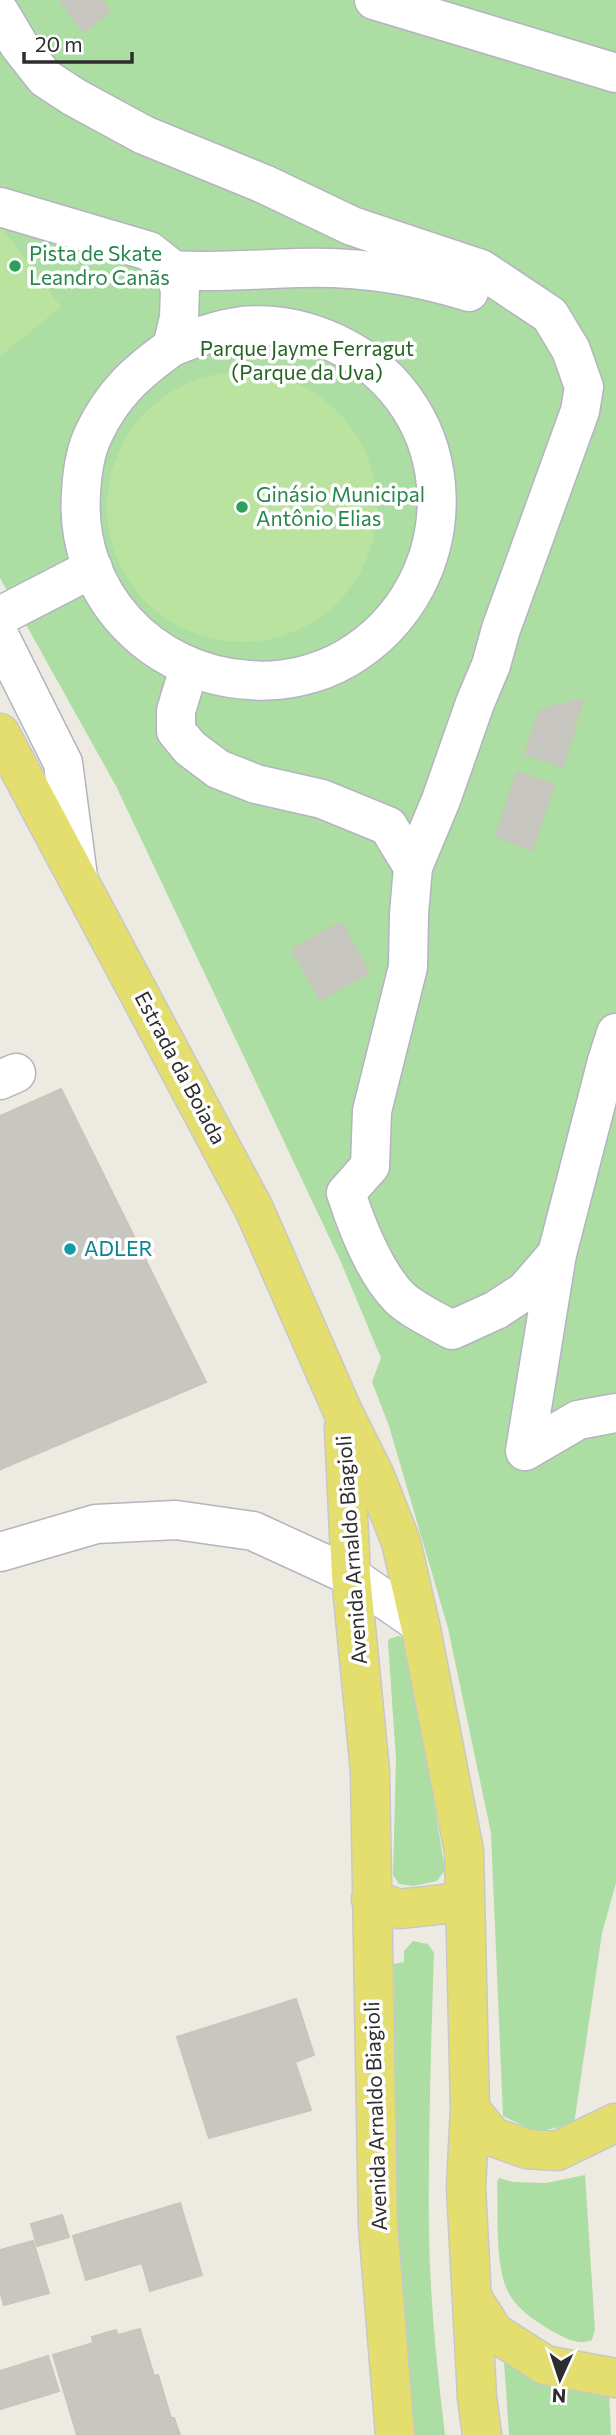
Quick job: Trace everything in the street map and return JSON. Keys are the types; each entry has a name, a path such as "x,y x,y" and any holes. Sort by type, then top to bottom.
{"main road":[{"name":"Estrada da Boiada","path":"0,733 254,1209 344,1412"},
{"name":"Avenida Arnaldo Biagioli","path":"344,1412 351,1576 370,1771 378,2226 395,2435"},
{"name":"Avenida Arnaldo Biagioli","path":"344,1412 375,1476 401,1542 464,1851 470,2109 466,2187 477,2397 482,2435"},
{"path":"371,1899 399,1909 445,1904 465,1897"},
{"path":"470,2109 493,2137 527,2149 557,2151 616,2129"},
{"path":"473,2299 494,2332 545,2365 616,2378"}],"street":[{"path":"374,0 616,73"},
{"path":"0,13 19,45 46,78 112,118 144,135 264,184 352,226 481,269 550,315 571,350 584,387 580,411 501,629 491,665 414,867 409,914 408,967 372,1111 370,1166 346,1193 367,1247 397,1296 452,1330 496,1310 525,1291 557,1254"},
{"path":"0,207 149,251 173,270 180,289 179,318 173,347"},
{"path":"173,270 206,272 335,268 430,280 550,315"},
{"path":"244,326 281,327 318,335 351,351 381,374 405,402 424,435 434,470 437,507 433,544 421,580 401,611 376,638 345,660 308,675 268,682 228,679 189,668 154,649 124,622 101,589 86,552 79,513 82,473 93,435 113,400 139,370 173,347 207,333 244,326"},
{"path":"0,616 93,568"},
{"path":"0,637 63,763 78,877"},
{"path":"189,668 176,711 176,731 190,748 218,769 256,784 322,799 388,826 414,867"},
{"path":"616,1033 557,1254 524,1451 578,1420 616,1413"},
{"path":"1,1550 96,1524 176,1520 253,1531 351,1576 419,1623"}],"green space":[{"name":"Parque Jayme Ferragut (Parque da Uva)","path":"0,0 616,0 616,1883 602,1933 574,2124 536,2132 503,2116 491,1833 448,1628 389,1426 372,1382 381,1358 340,1260 116,786 0,578"},
{"name":"Pista de Skate Leandro Canãs","path":"0,225 61,307 0,356"},
{"name":"Ginásio Municipal Antônio Elias","path":"242,372 294,382 328,403 346,421 367,455 377,507 367,559 346,593 328,611 294,632 242,642 190,632 156,611 138,593 117,559 107,507 117,455 138,421 156,403 190,382"},
{"path":"398,1636 404,1637 414,1681 445,1870 437,1881 413,1886 399,1884 393,1875 396,1759 388,1642"},
{"path":"413,1941 428,1944 434,1953 429,2234 434,2334 445,2435 413,2435 396,2209 394,1964 404,1962 404,1951"},
{"path":"585,2175 595,2330 592,2340 577,2342 536,2321 517,2305 507,2289 500,2260 497,2182 499,2178 513,2182 546,2183"},
{"path":"504,2362 546,2384 565,2389 609,2391 611,2435 509,2435"}],"building":[{"path":"60,0 101,0 110,11 84,32"},
{"path":"583,699 563,767 525,754 540,710"},
{"path":"517,772 554,785 532,850 496,836"},
{"path":"341,922 369,972 320,1000 292,950"},
{"name":"ADLER","path":"61,1089 206,1382 1,1469 0,1116"},
{"path":"296,1999 314,2055 295,2062 311,2110 209,2138 177,2037"},
{"path":"180,2203 202,2275 150,2291 142,2263 86,2280 73,2236"},
{"path":"62,2215 69,2237 37,2246 31,2224"},
{"path":"33,2241 49,2293 4,2305 0,2291 0,2250"},
{"path":"140,2329 154,2376 158,2375 171,2418 174,2418 180,2435 77,2435 53,2355 93,2343 92,2337 116,2330 118,2335"},
{"path":"48,2356 59,2391 1,2409 0,2371"}],"place":[{"name":"Pista de Skate Leandro Canãs","path":"15,266"},
{"name":"Ginásio Municipal Antônio Elias","path":"242,507"},
{"name":"ADLER","path":"70,1249"}]}
